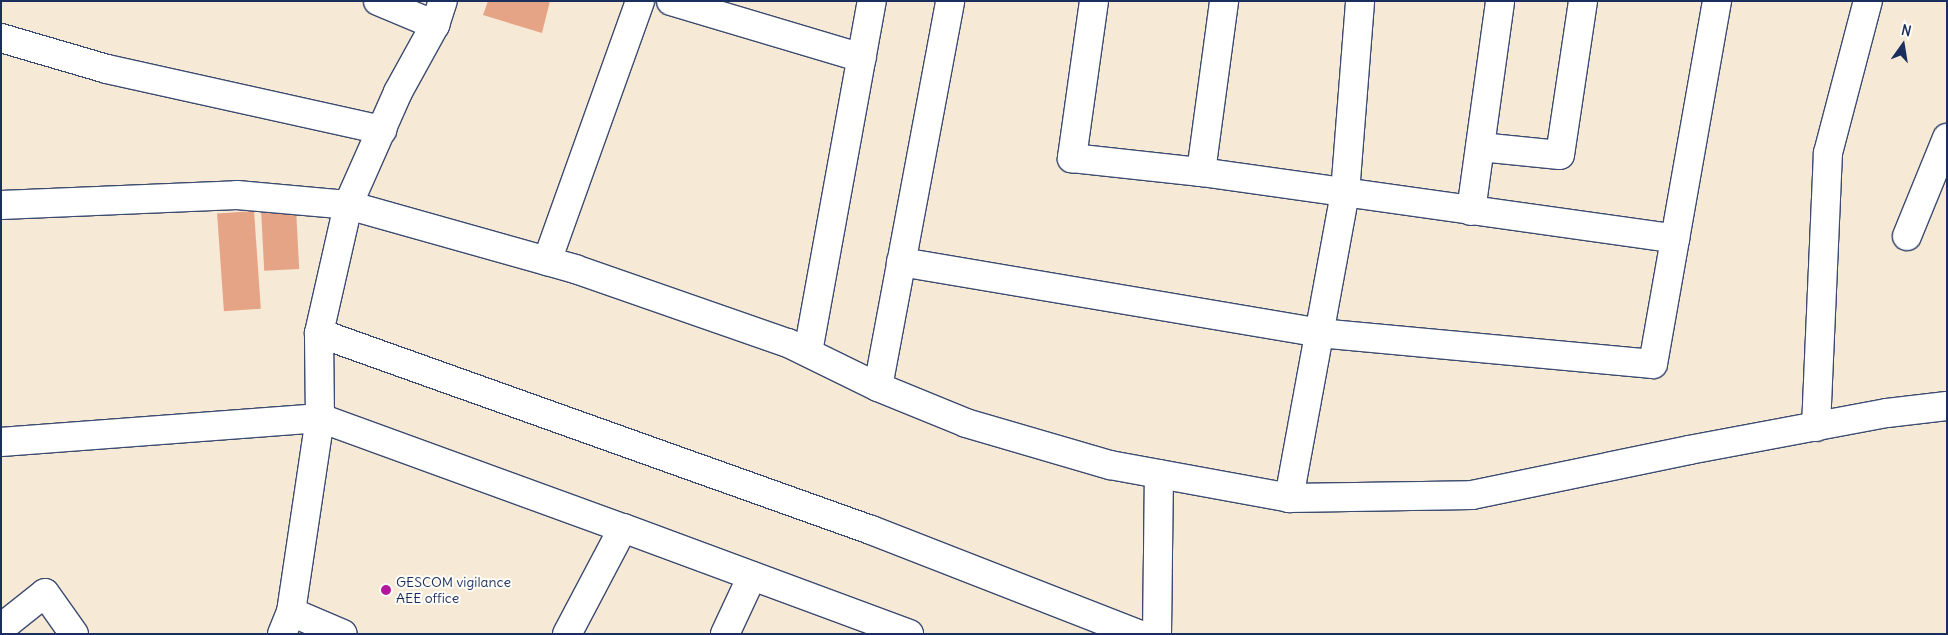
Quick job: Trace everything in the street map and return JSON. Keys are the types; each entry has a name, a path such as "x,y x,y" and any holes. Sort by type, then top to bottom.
{"street":[{"path":"343,634 286,623 320,418 319,333 348,205 398,92 439,13 378,1"},
{"path":"547,261 640,1"},
{"path":"671,1 862,58"},
{"path":"808,352 872,1"},
{"path":"878,387 950,1"},
{"path":"1094,1 1072,158 1201,172 1675,239"},
{"path":"1201,172 1224,1"},
{"path":"1288,498 1345,192 1360,1"},
{"path":"1471,210 1500,1"},
{"path":"1480,147 1560,155 1584,1"},
{"path":"901,262 1319,333 1653,364 1717,1"},
{"path":"1816,426 1828,153 1868,1"},
{"path":"1,38 107,70 382,130"},
{"path":"1907,236 1947,138"},
{"path":"1,205 237,195 348,205 547,261 808,352 878,387 966,422 1110,466 1288,498 1472,495 1816,426 1886,413 1947,406"},
{"path":"319,333 871,530 1138,634"},
{"path":"1,442 320,418 909,634"},
{"path":"1157,634 1159,474"},
{"path":"567,634 623,528"},
{"path":"725,634 752,576"},
{"path":"1,628 45,593 74,634"}],"building":[{"path":"488,1 550,1 542,33 483,15"},
{"path":"296,208 299,269 264,271 261,210"},
{"path":"254,211 261,309 224,311 217,214"}],"place":[{"name":"GESCOM vigilance AEE office","path":"386,590"}]}
